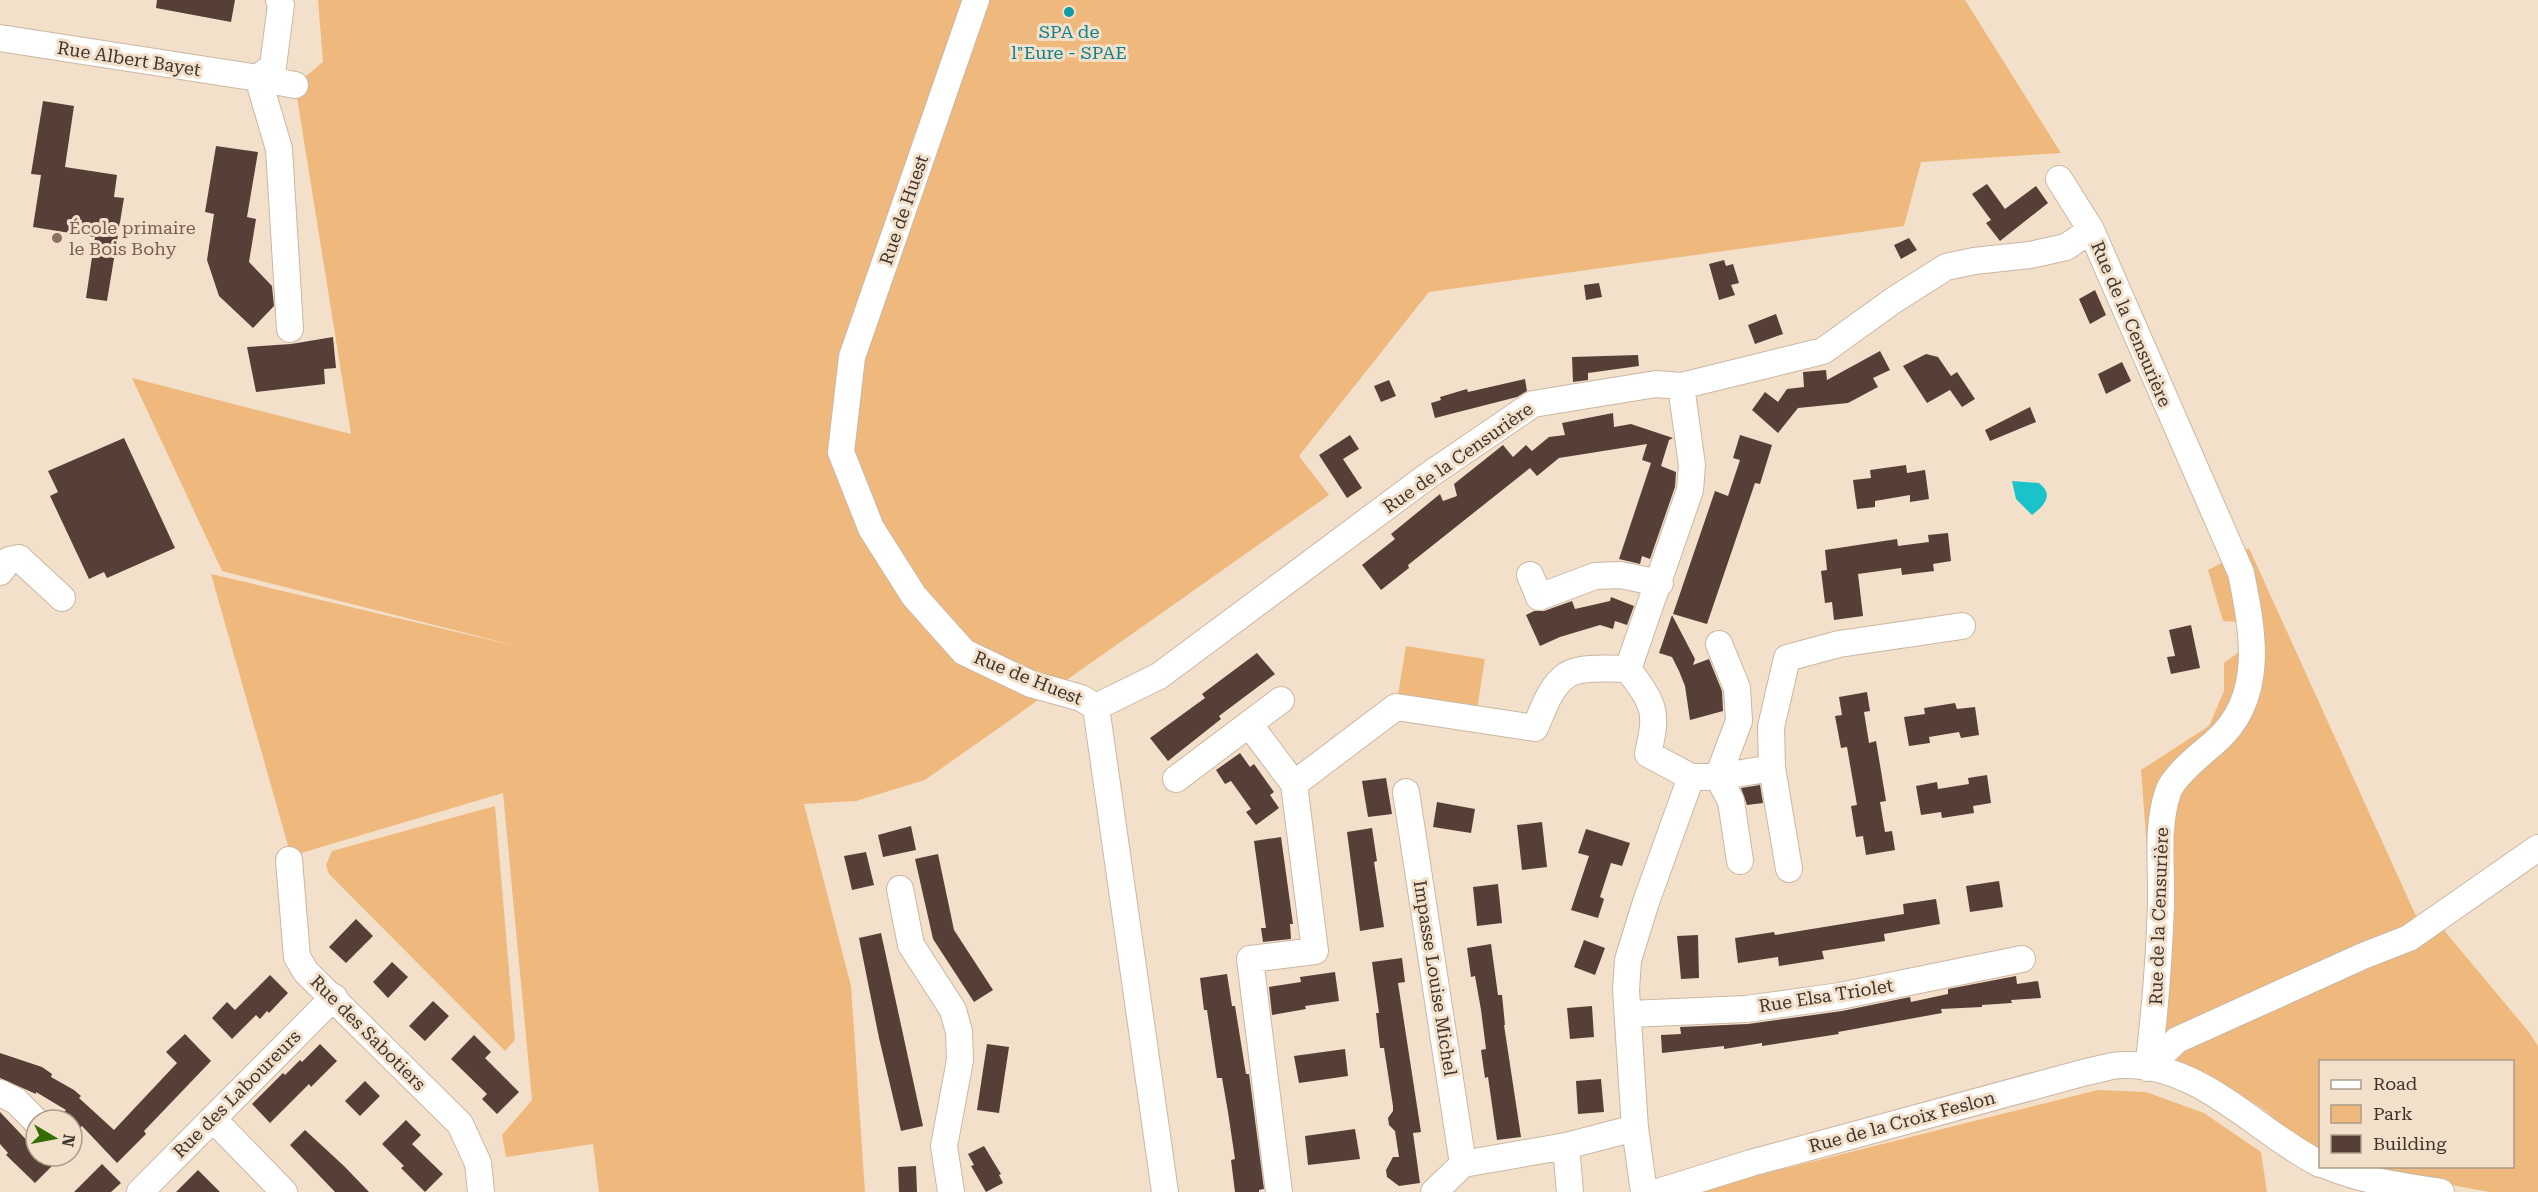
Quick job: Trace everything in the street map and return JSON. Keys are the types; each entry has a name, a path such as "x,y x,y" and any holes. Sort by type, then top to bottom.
{"street":[{"path":"279,0 281,5 273,66 258,78 279,149 290,329"},
{"name":"Rue de Huest","path":"976,0 852,357 841,452 871,528 914,596 964,652 1031,684 1081,698 1096,707 1166,1192"},
{"name":"Rue Albert Bayet","path":"0,38 295,85"},
{"path":"2059,179 2091,230"},
{"name":"Rue de la Censurière","path":"1096,707 1159,676 1429,475 1533,404 1656,384 1682,386 1822,351 1894,300 1946,267 1974,261 2030,255 2066,247 2091,230 2241,573 2250,624 2252,666 2247,697 2229,730 2191,763 2169,789 2160,831 2159,979 2148,1068"},
{"path":"1628,669 1660,583 1690,490 1692,465 1682,386"},
{"path":"0,572 9,560 18,558 62,598"},
{"path":"1530,575 1539,597 1595,576 1620,575 1660,583"},
{"path":"1789,869 1772,768 1771,727 1787,658 1839,644 1962,626"},
{"path":"1719,644 1737,688 1739,721 1718,777 1731,801 1740,861"},
{"path":"1294,784 1396,707 1535,728 1547,697 1567,674 1599,668 1628,669"},
{"path":"1628,669 1652,705 1654,726 1648,754 1691,777 1718,777 1772,768"},
{"path":"1176,779 1281,700"},
{"path":"1249,724 1294,784 1315,951 1250,959 1279,1192"},
{"path":"1644,1192 1635,1128 1626,990 1628,960 1646,902 1691,777"},
{"name":"Impasse Louise Michel","path":"1406,792 1463,1164"},
{"path":"2148,1068 2176,1040 2363,956 2409,938 2538,848"},
{"name":"Rue des Sabotiers","path":"289,860 297,957 306,972 334,997 460,1124 478,1164 481,1192"},
{"path":"900,889 911,945 953,1010 959,1032 960,1060 944,1146 951,1192"},
{"name":"Rue Elsa Triolet","path":"1629,1014 1746,1009 1840,996 2022,959"},
{"name":"Rue des Laboureurs","path":"140,1192 334,997"},
{"name":"Rue de la Croix Feslon","path":"1658,1192 1751,1163 2086,1072 2122,1065 2148,1068 2186,1079 2216,1093 2296,1151 2319,1163"},
{"path":"0,1093 16,1101 24,1109"},
{"path":"213,1119 284,1192"},
{"path":"1434,1192 1463,1164 1566,1146 1635,1128"},
{"path":"1566,1146 1570,1192"},
{"path":"2330,1168 2378,1182 2441,1192"}],"green space":[{"path":"318,0 1965,0 2061,153 1921,162 1904,226 1429,292 1299,456 1329,495 925,780 856,801 804,804 851,986 865,1192 599,1192 593,1144 506,1157 502,1135 532,1100 503,793 291,856 211,574 521,647 222,571 132,378 351,434 295,85 323,62"},
{"path":"2249,548 2426,938 2443,929 2529,1032 2538,1046 2538,1192 2489,1192 2362,1168 2514,1168 2514,1060 2319,1060 2319,1155 2313,1152 2266,1111 2215,1078 2175,1062 2161,1035 2141,770 2209,726 2224,691 2224,663 2240,651 2239,622 2223,621 2208,570"},
{"path":"1406,646 1485,659 1477,709 1398,695"},
{"path":"495,806 515,1040 505,1051 329,874 326,865 332,851"},
{"path":"2098,1090 2146,1092 2204,1113 2261,1152 2267,1192 1691,1192"}],"water":[{"path":"2012,481 2039,483 2044,487 2046,500 2032,515 2016,499"}],"building":[{"path":"157,0 235,0 231,22 156,8"},
{"path":"43,101 74,106 65,167 117,175 114,197 124,198 107,301 86,298 95,237 33,227 41,175 31,174"},
{"path":"216,146 258,152 247,217 256,219 249,262 272,286 274,306 253,328 219,296 207,260 214,214 205,212"},
{"path":"1987,184 2005,209 2036,186 2048,203 2000,241 1986,223 1991,220 1972,194"},
{"path":"1909,238 1917,250 1901,259 1894,245"},
{"path":"1724,260 1726,266 1733,264 1739,283 1731,285 1735,295 1719,300 1709,264"},
{"path":"1599,283 1602,297 1586,300 1584,285"},
{"path":"2095,290 2106,315 2090,324 2079,299"},
{"path":"1776,314 1783,334 1755,344 1748,325"},
{"path":"333,337 336,368 324,369 325,384 256,392 247,347 291,344"},
{"path":"1880,351 1890,370 1873,378 1878,387 1848,403 1798,408 1778,433 1752,410 1765,392 1778,402 1787,389 1804,387 1803,372 1826,370 1827,380"},
{"path":"1926,354 1938,357 1951,376 1957,372 1975,399 1962,407 1950,390 1927,403 1903,366"},
{"path":"1638,355 1639,366 1588,373 1588,380 1573,382 1572,357"},
{"path":"2122,362 2131,381 2106,394 2098,374"},
{"path":"1525,379 1527,391 1517,397 1435,418 1431,403 1441,400 1440,397 1467,389 1468,392"},
{"path":"1389,380 1396,396 1381,402 1374,386"},
{"path":"2030,407 2036,422 1990,441 1985,430"},
{"path":"1613,413 1614,427 1631,424 1673,438 1669,440 1661,466 1676,472 1675,487 1650,559 1642,556 1640,564 1619,559 1651,463 1642,460 1647,444 1559,458 1537,476 1530,468 1408,565 1409,568 1381,590 1362,565 1395,539 1391,534 1440,494 1443,501 1457,496 1454,484 1503,445 1513,457 1526,445 1532,451 1549,437 1565,435 1562,423"},
{"path":"1350,435 1359,449 1343,459 1362,488 1347,498 1319,455"},
{"path":"1740,435 1772,445 1760,484 1755,483 1707,624 1673,614 1715,491 1728,496 1740,460 1733,458"},
{"path":"124,438 175,548 107,578 104,572 89,579 50,496 58,492 48,471"},
{"path":"1906,465 1907,473 1925,470 1929,499 1910,502 1910,495 1875,501 1875,507 1857,509 1853,480 1871,478 1870,470"},
{"path":"1948,533 1951,561 1933,564 1934,571 1902,575 1901,568 1858,574 1863,616 1834,620 1832,602 1825,603 1821,571 1827,570 1825,550 1897,539 1898,546 1929,542 1928,535"},
{"path":"1611,597 1634,606 1627,625 1615,621 1613,629 1600,625 1560,637 1540,646 1526,615 1572,601 1575,609 1610,601"},
{"path":"1672,615 1695,659 1693,665 1709,659 1722,691 1723,711 1690,720 1685,686 1679,671 1672,657 1659,653"},
{"path":"2191,625 2200,668 2171,674 2167,657 2175,656 2169,630"},
{"path":"1257,653 1275,674 1219,716 1221,719 1168,761 1150,738 1205,698 1202,694"},
{"path":"1867,692 1870,711 1864,712 1869,743 1876,741 1886,801 1880,802 1885,832 1892,831 1895,850 1866,855 1863,836 1856,837 1851,806 1857,805 1847,747 1841,748 1835,716 1842,715 1839,697"},
{"path":"1955,703 1957,709 1975,707 1979,735 1961,738 1959,732 1929,737 1930,743 1909,746 1904,717 1925,714 1924,708"},
{"path":"1240,753 1250,767 1254,764 1274,792 1270,795 1279,808 1256,825 1246,812 1251,809 1231,781 1225,784 1216,770"},
{"path":"1987,775 1991,803 1973,806 1974,813 1942,818 1941,812 1921,815 1916,786 1937,782 1938,789 1969,784 1968,778"},
{"path":"1386,778 1392,814 1368,817 1362,781"},
{"path":"1760,785 1763,803 1747,805 1741,788"},
{"path":"1437,802 1475,809 1471,833 1433,827"},
{"path":"1542,822 1547,867 1522,870 1517,825"},
{"path":"911,826 916,850 883,857 878,835"},
{"path":"1372,828 1377,861 1374,862 1384,927 1360,931 1347,832"},
{"path":"1586,829 1630,843 1622,866 1611,863 1600,897 1604,899 1598,918 1571,910 1589,856 1578,853"},
{"path":"1281,837 1293,924 1290,924 1291,939 1263,942 1261,928 1266,928 1254,841"},
{"path":"866,852 874,885 852,890 844,856"},
{"path":"938,854 954,930 993,990 974,1002 933,939 915,859"},
{"path":"1999,881 2003,907 1970,912 1966,886"},
{"path":"1498,884 1502,923 1477,926 1473,887"},
{"path":"1936,899 1940,924 1884,934 1885,941 1822,951 1824,959 1779,966 1778,957 1738,963 1735,938 1774,932 1775,935 1904,914 1903,904"},
{"path":"356,919 373,936 346,963 329,947"},
{"path":"881,933 923,1126 901,1131 859,938"},
{"path":"1698,935 1699,978 1681,979 1677,936"},
{"path":"1584,940 1605,948 1595,975 1574,967"},
{"path":"1491,944 1498,995 1502,995 1504,1025 1521,1137 1497,1140 1488,1077 1485,1078 1481,1050 1486,1049 1481,1010 1475,976 1471,977 1467,948"},
{"path":"1402,958 1405,982 1398,983 1421,1132 1413,1133 1420,1183 1399,1186 1387,1177 1386,1170 1393,1157 1399,1157 1395,1131 1389,1125 1388,1118 1393,1111 1393,1106 1384,1048 1380,1048 1376,1013 1379,1013 1372,962"},
{"path":"392,962 408,977 388,998 373,982"},
{"path":"1335,972 1339,1001 1305,1006 1306,1009 1272,1015 1269,987 1301,982 1300,977"},
{"path":"1227,974 1232,1006 1235,1006 1246,1074 1249,1074 1264,1189 1259,1192 1235,1192 1231,1160 1235,1159 1228,1112 1222,1078 1217,1078 1207,1010 1204,1010 1200,978"},
{"path":"270,975 288,993 269,1013 267,1011 260,1019 256,1015 232,1039 212,1018 227,1002 235,1010"},
{"path":"2016,976 2017,984 2038,981 2041,998 2011,1000 2012,1003 1982,1005 1982,1007 1941,1009 1942,1013 1838,1032 1839,1034 1762,1046 1762,1043 1724,1049 1724,1046 1662,1053 1661,1035 1681,1034 1680,1027 1748,1024 1842,1011 1910,997 1911,1002 1948,994 1948,989"},
{"path":"433,1001 449,1016 425,1041 409,1026"},
{"path":"1592,1006 1594,1037 1570,1039 1567,1008"},
{"path":"185,1034 211,1061 144,1131 146,1134 117,1163 84,1128 84,1108 63,1108 36,1092 36,1094 0,1078 0,1053 42,1067 52,1074 51,1077 81,1096 79,1098 114,1130 177,1063 166,1052"},
{"path":"474,1035 491,1052 485,1058 519,1092 497,1114 482,1099 487,1094 451,1059"},
{"path":"320,1044 337,1061 311,1087 309,1084 270,1123 252,1104 283,1073 285,1075 300,1060 302,1062"},
{"path":"987,1044 1009,1047 999,1113 977,1110"},
{"path":"1345,1049 1348,1076 1299,1083 1294,1056"},
{"path":"1601,1079 1604,1112 1578,1114 1576,1081"},
{"path":"365,1081 380,1096 360,1116 345,1101"},
{"path":"0,1112 24,1137 24,1168 50,1168 35,1183 6,1155 8,1153 0,1144"},
{"path":"406,1120 421,1135 412,1144 443,1174 425,1192 401,1168 404,1166 382,1144"},
{"path":"1355,1129 1360,1159 1308,1165 1305,1136"},
{"path":"305,1130 369,1192 335,1192 290,1145"},
{"path":"984,1146 1001,1174 999,1175 1003,1183 986,1192 971,1166 974,1165 968,1154"},
{"path":"102,1164 121,1183 111,1192 74,1192"},
{"path":"916,1166 917,1192 899,1192 898,1167"},
{"path":"198,1170 220,1192 176,1192"}],"place":[{"name":"SPA de l\"Eure - SPAE","path":"1069,12"},
{"name":"École primaire le Bois Bohy","path":"57,238"}]}
